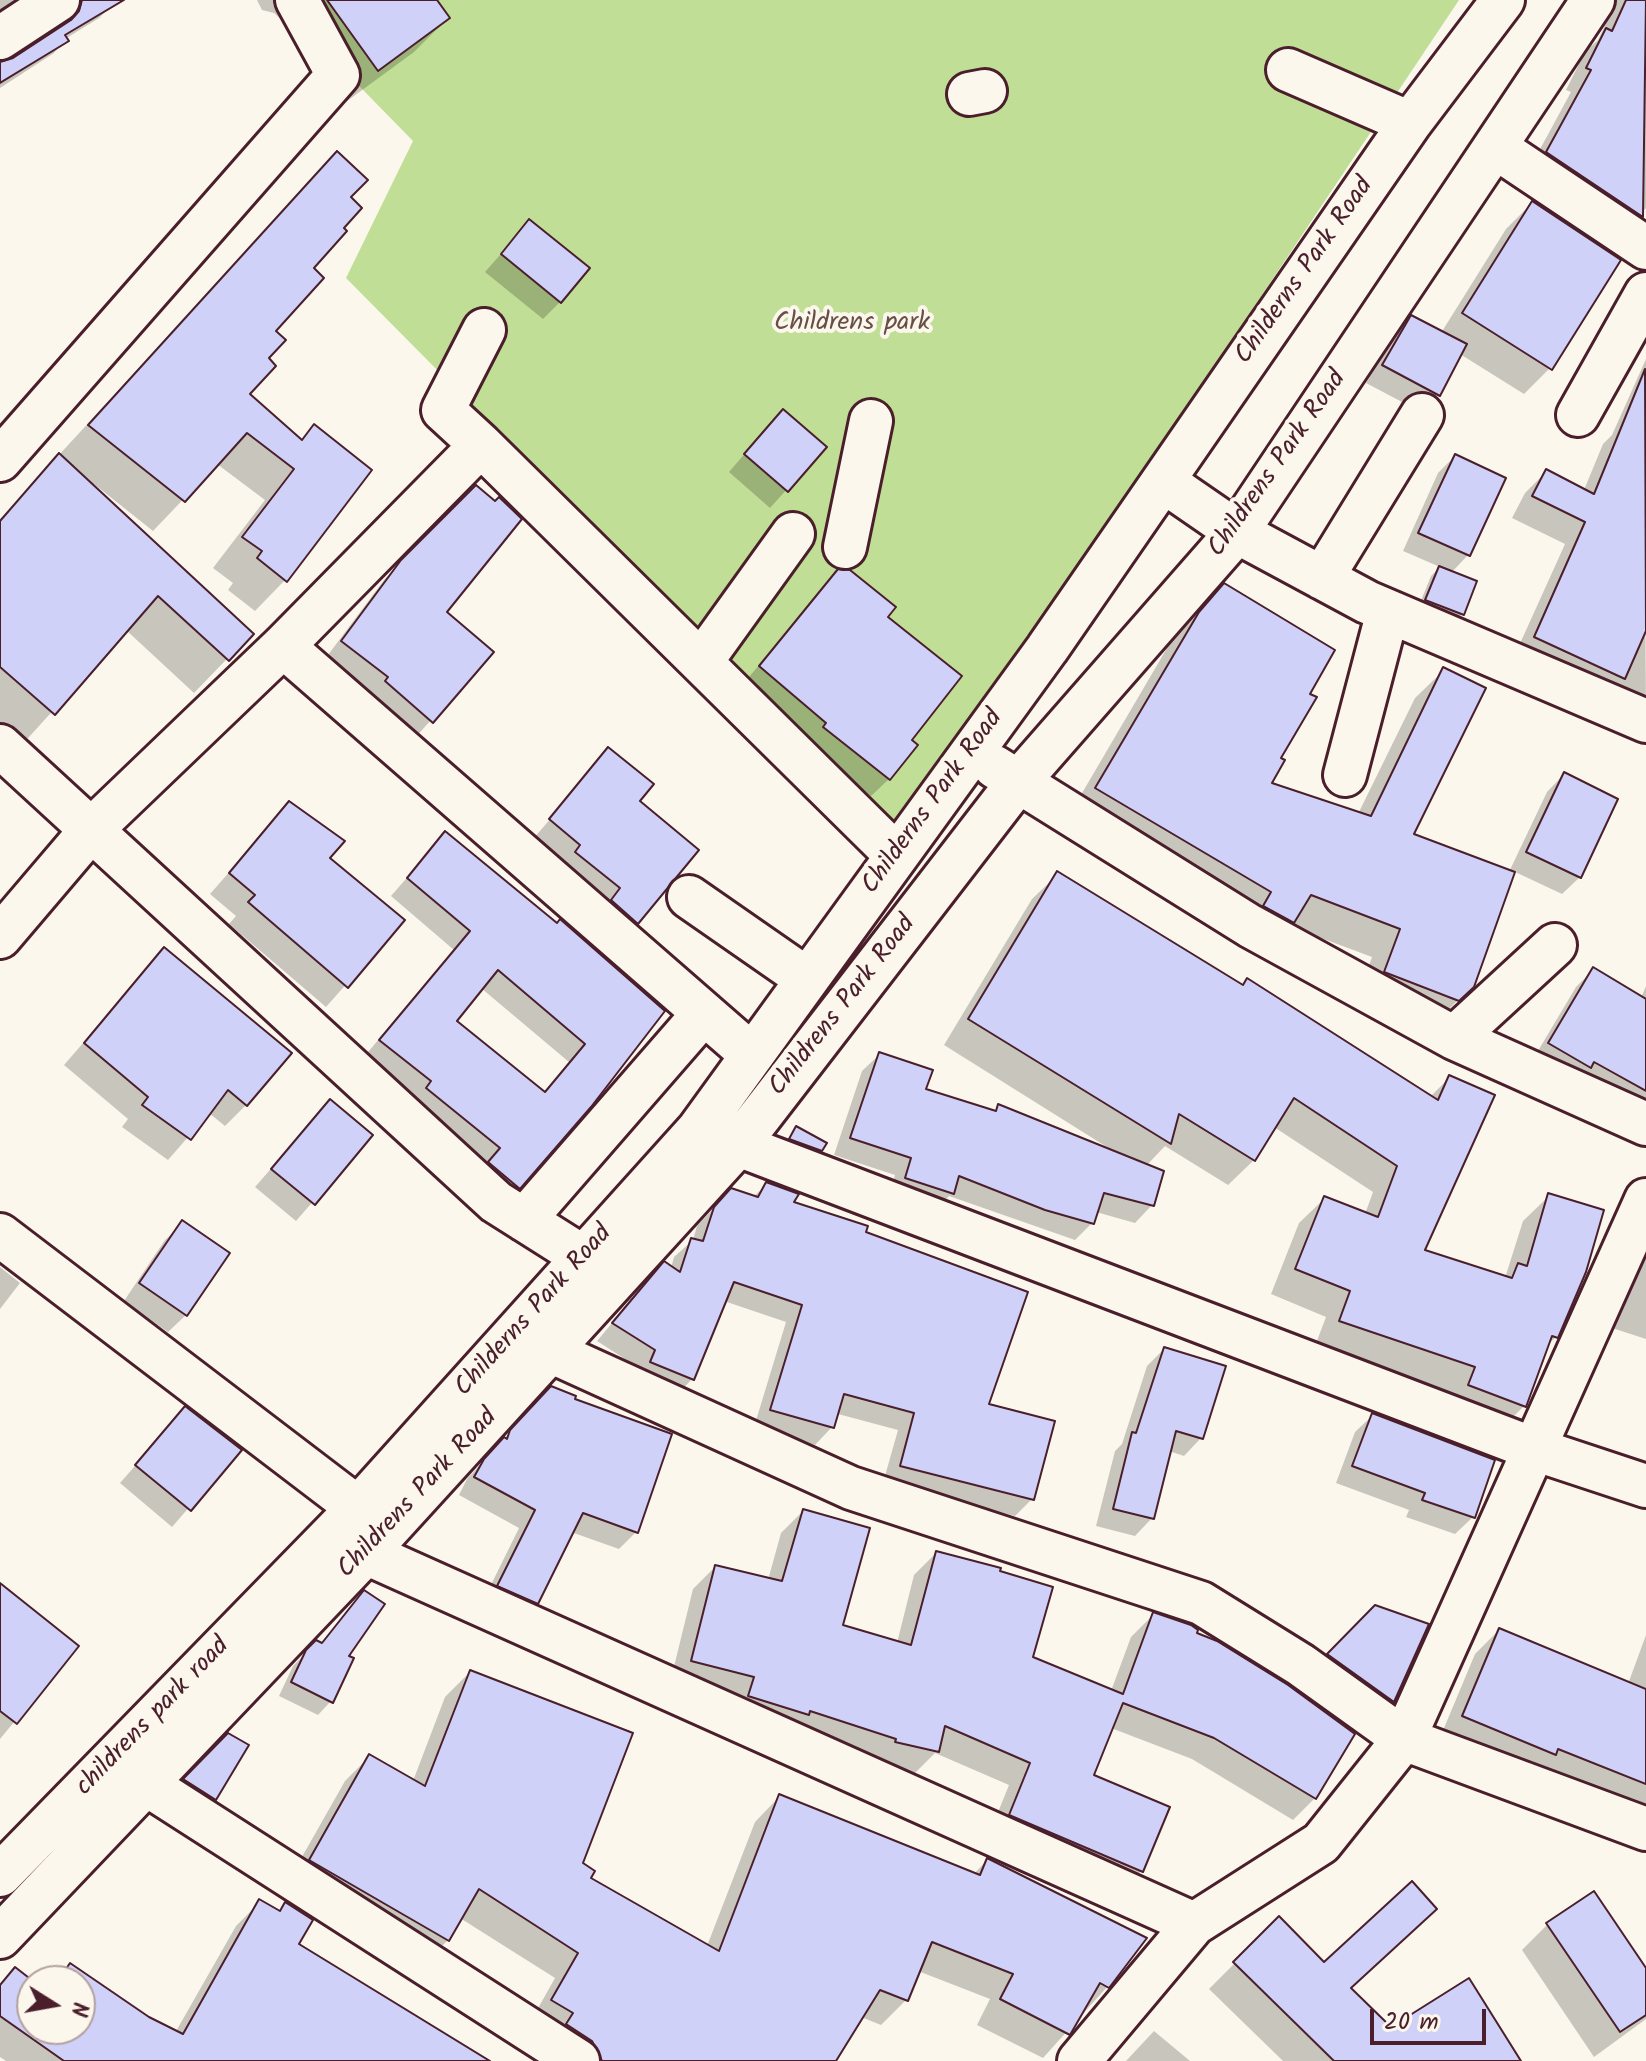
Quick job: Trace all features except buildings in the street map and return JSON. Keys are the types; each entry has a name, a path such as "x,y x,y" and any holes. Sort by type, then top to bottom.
{"street":[{"path":"0,38 58,0"},
{"path":"0,460 338,75 297,0"},
{"name":"Childerns Park Road","path":"307,1559 358,1508 698,1130 970,751 1047,649 1410,123 1503,0"},
{"name":"Childrens Park Road","path":"0,1937 146,1784 205,1694 366,1553 738,1145 1018,782 1237,532 1593,0"},
{"path":"1288,70 1410,123"},
{"path":"1495,147 1646,248"},
{"path":"1578,415 1646,294"},
{"path":"484,330 443,410 896,855"},
{"path":"1322,578 1422,415"},
{"path":"845,547 871,421"},
{"path":"0,937 91,830 283,646 481,445"},
{"path":"1163,481 1237,532 1388,611 1646,721"},
{"path":"701,662 793,534"},
{"path":"1345,775 1388,611"},
{"path":"283,646 752,1055"},
{"path":"0,746 496,1202 583,1257"},
{"path":"970,751 1250,926 1454,1038 1646,1124"},
{"path":"689,897 807,979"},
{"path":"1454,1038 1555,945"},
{"path":"524,1220 704,1013"},
{"path":"738,1145 1534,1449 1646,1486"},
{"path":"1079,2061 1194,1924 1321,1843 1404,1739 1646,1200"},
{"path":"0,1235 358,1508"},
{"path":"552,1352 851,1488 1201,1603 1301,1665 1404,1739 1646,1829"},
{"path":"366,1553 1194,1924"},
{"name":"childrens park road","path":"0,1875 205,1694 307,1559"},
{"path":"146,1784 578,2061"}],"green space":[{"name":"Childrens park","path":"275,0 1459,0 900,837 346,278 413,141"}]}
